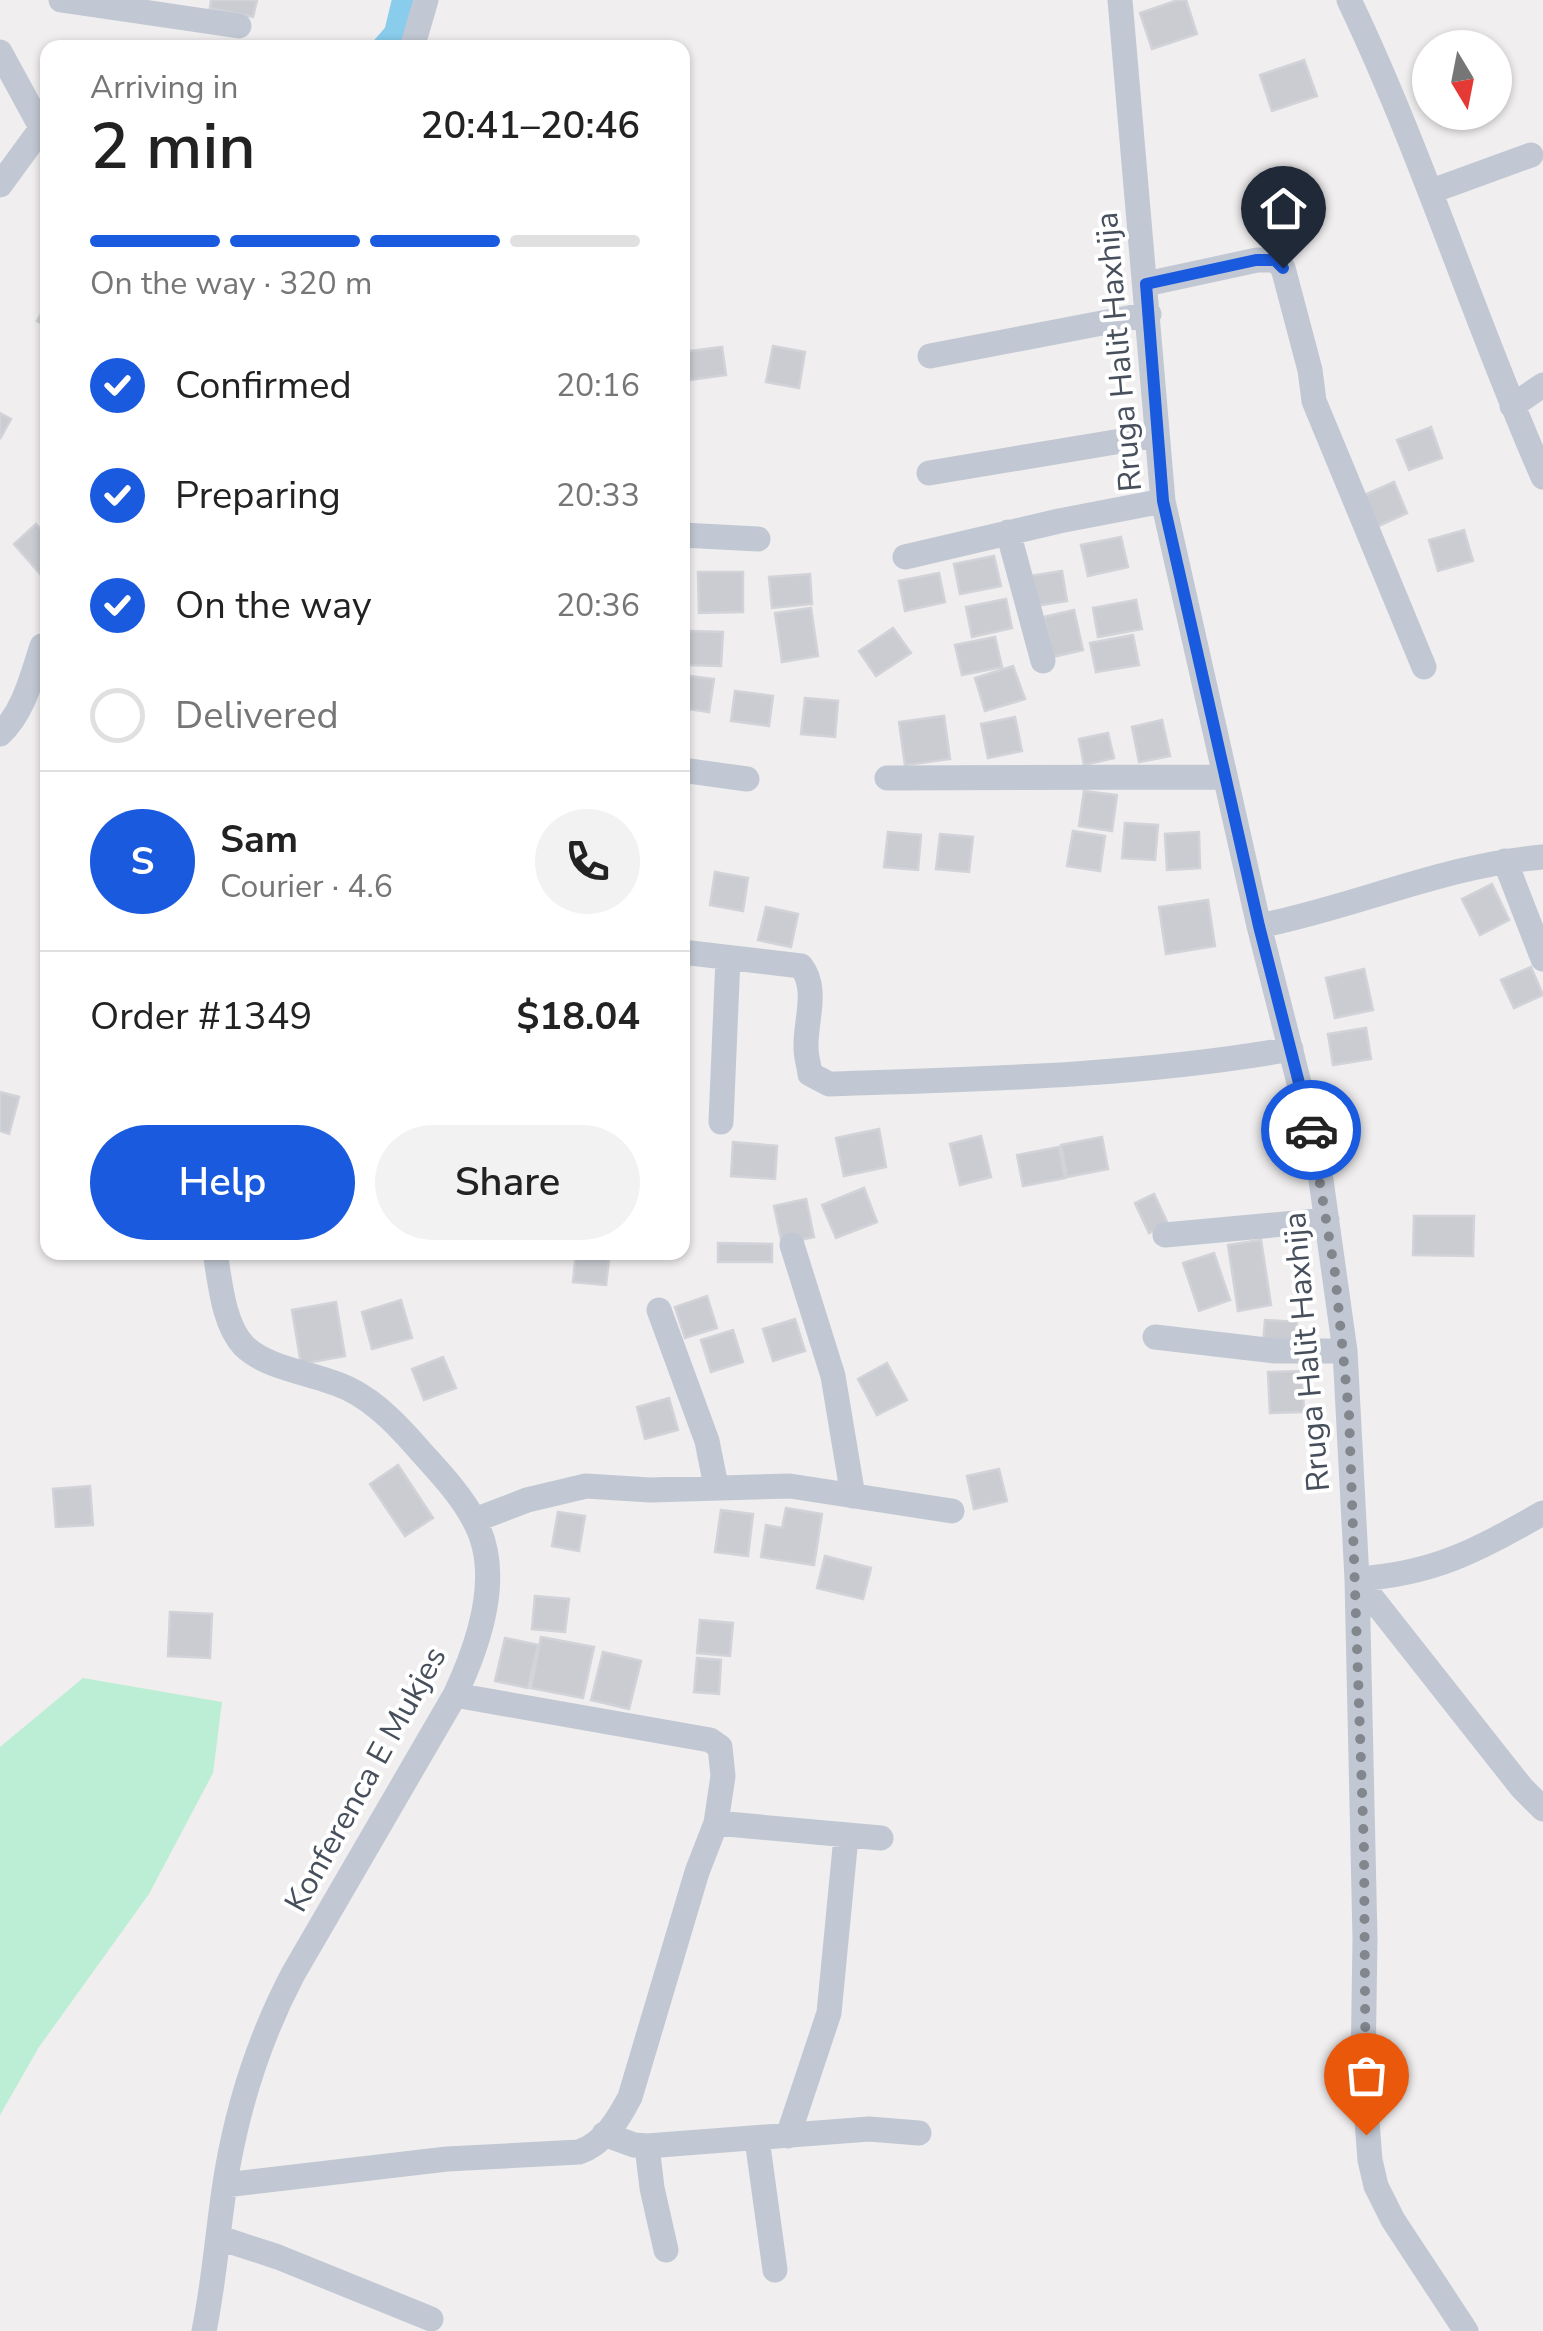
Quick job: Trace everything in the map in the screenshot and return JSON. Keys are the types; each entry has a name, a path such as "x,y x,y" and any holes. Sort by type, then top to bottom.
{"street":[{"path":"61,0 239,26"},
{"path":"414,40 426,0"},
{"name":"Rruga Halit Haxhija","path":"1120,0 1163,501 1259,926 1312,1134 1345,1350 1357,1578 1365,1939 1363,2070 1370,2160 1376,2186 1392,2220 1466,2331"},
{"path":"1348,0 1432,190 1512,406 1543,477"},
{"path":"0,52 40,127"},
{"path":"0,185 40,139"},
{"path":"1432,190 1532,155"},
{"path":"1146,284 1256,260 1275,260 1283,268 1310,370 1314,401 1424,667"},
{"path":"930,356 1149,314"},
{"path":"1512,406 1543,385"},
{"path":"929,473 1157,435"},
{"path":"905,557 1163,501"},
{"path":"1008,532 1043,660"},
{"path":"690,535 758,539"},
{"path":"0,734 8,727 26,693 40,652"},
{"path":"690,771 747,779"},
{"path":"887,778 1225,777"},
{"path":"1259,926 1472,867 1543,857"},
{"path":"1505,861 1543,960"},
{"path":"690,953 801,966 809,976 806,1050 810,1074 829,1084 1164,1068 1291,1050"},
{"path":"721,1122 728,958"},
{"path":"1166,1235 1327,1220"},
{"path":"792,1245 833,1376 853,1496"},
{"name":"Konferenca E Mukjes","path":"204,2331 225,2185 253,2067 276,2009 455,1695 474,1651 487,1589 486,1555 475,1520 418,1448 364,1396 247,1348 230,1317 217,1260"},
{"path":"659,1310 707,1442 716,1486"},
{"path":"1155,1337 1275,1352 1345,1350"},
{"path":"475,1520 526,1500 586,1486 650,1490 790,1486 952,1512"},
{"path":"1357,1578 1397,1576 1435,1566 1472,1553 1543,1513"},
{"path":"1357,1578 1543,1810"},
{"path":"225,2185 448,2160 580,2152 589,2149 618,2119 630,2097 697,1872 716,1823 723,1759 720,1746 710,1740 455,1695"},
{"path":"716,1823 881,1838"},
{"path":"788,2136 829,2014 846,1837"},
{"path":"604,2134 647,2146 868,2129 918,2134"},
{"path":"757,2139 775,2270"},
{"path":"647,2146 666,2250"},
{"path":"220,2238 431,2319"}],"green space":[{"path":"83,1678 222,1702 213,1773 149,1894 39,2047 0,2115 0,1747"}],"building":[{"path":"211,0 257,0 253,17 210,8"},
{"path":"1186,0 1197,34 1152,49 1140,13"},
{"path":"1304,60 1317,96 1272,111 1260,75"},
{"path":"773,346 805,352 799,388 766,382"},
{"path":"722,347 726,375 690,380 690,351"},
{"path":"0,413 11,419 0,439"},
{"path":"1431,427 1442,458 1409,470 1397,440"},
{"path":"1394,482 1407,513 1374,528 1360,497"},
{"path":"36,524 40,528 40,574 14,544"},
{"path":"1464,530 1473,561 1438,571 1429,540"},
{"path":"1121,537 1128,567 1088,576 1081,545"},
{"path":"994,556 1001,586 960,594 954,564"},
{"path":"1062,571 1067,601 1035,606 1030,576"},
{"path":"698,572 743,572 743,612 699,613"},
{"path":"939,573 945,602 905,611 899,581"},
{"path":"810,574 812,604 772,608 769,577"},
{"path":"1006,599 1012,628 972,637 966,607"},
{"path":"1136,600 1142,629 1098,637 1093,608"},
{"path":"811,608 818,656 782,662 775,613"},
{"path":"1074,610 1083,650 1053,657 1044,617"},
{"path":"893,628 911,653 876,676 859,651"},
{"path":"690,631 723,632 721,666 690,665"},
{"path":"1133,635 1139,665 1096,672 1090,643"},
{"path":"995,637 1002,667 962,675 955,645"},
{"path":"1013,666 1025,699 985,711 975,678"},
{"path":"690,676 714,679 709,712 690,709"},
{"path":"735,691 773,696 769,726 731,721"},
{"path":"805,698 838,701 835,737 801,734"},
{"path":"944,716 950,759 905,765 899,722"},
{"path":"1015,717 1022,751 988,758 981,724"},
{"path":"1162,720 1170,756 1139,762 1132,727"},
{"path":"1108,733 1114,758 1084,765 1079,739"},
{"path":"1084,791 1117,795 1112,831 1079,826"},
{"path":"1125,823 1158,825 1155,860 1122,858"},
{"path":"1073,831 1105,836 1100,871 1067,866"},
{"path":"888,832 921,835 918,870 884,867"},
{"path":"1199,832 1200,868 1167,870 1165,834"},
{"path":"940,834 973,837 969,872 936,869"},
{"path":"715,872 748,878 743,911 710,905"},
{"path":"1492,884 1509,920 1480,935 1462,899"},
{"path":"1208,900 1215,946 1166,954 1159,907"},
{"path":"766,907 798,914 791,947 758,940"},
{"path":"1531,967 1543,995 1514,1008 1501,980"},
{"path":"1364,969 1373,1010 1335,1018 1326,978"},
{"path":"1366,1028 1371,1059 1333,1065 1328,1034"},
{"path":"0,1092 19,1097 9,1134 0,1131"},
{"path":"879,1129 886,1167 844,1176 836,1138"},
{"path":"981,1136 991,1177 960,1185 950,1144"},
{"path":"1102,1137 1108,1169 1067,1177 1061,1145"},
{"path":"733,1142 777,1146 775,1179 731,1176"},
{"path":"1059,1147 1065,1178 1023,1186 1017,1155"},
{"path":"864,1188 877,1222 836,1238 822,1205"},
{"path":"1154,1194 1168,1224 1149,1233 1135,1203"},
{"path":"806,1199 814,1237 782,1244 774,1206"},
{"path":"1414,1216 1474,1216 1473,1256 1413,1255"},
{"path":"1261,1240 1271,1305 1238,1311 1228,1245"},
{"path":"718,1243 772,1244 772,1262 718,1262"},
{"path":"1214,1253 1230,1300 1199,1311 1183,1263"},
{"path":"575,1260 609,1260 606,1285 573,1282"},
{"path":"707,1296 717,1328 685,1338 675,1307"},
{"path":"401,1300 412,1338 372,1349 362,1312"},
{"path":"336,1302 345,1356 301,1364 292,1310"},
{"path":"795,1319 805,1351 773,1361 763,1329"},
{"path":"1265,1320 1297,1322 1294,1361 1262,1358"},
{"path":"733,1330 743,1362 711,1372 701,1340"},
{"path":"443,1357 456,1388 424,1400 412,1369"},
{"path":"887,1363 907,1400 877,1415 858,1379"},
{"path":"1302,1371 1304,1412 1270,1413 1268,1372"},
{"path":"669,1398 678,1430 645,1439 637,1407"},
{"path":"398,1465 433,1518 405,1536 370,1484"},
{"path":"999,1469 1007,1501 974,1509 967,1476"},
{"path":"90,1486 93,1525 56,1527 53,1489"},
{"path":"786,1508 822,1514 814,1565 761,1557 766,1525 782,1528"},
{"path":"721,1510 753,1514 748,1556 715,1552"},
{"path":"558,1512 585,1516 579,1551 552,1546"},
{"path":"825,1556 871,1568 863,1599 817,1588"},
{"path":"535,1596 569,1599 565,1632 532,1629"},
{"path":"170,1612 212,1614 210,1658 168,1656"},
{"path":"700,1620 733,1623 730,1656 697,1653"},
{"path":"541,1637 594,1647 583,1698 531,1688"},
{"path":"505,1638 538,1645 528,1688 495,1681"},
{"path":"603,1652 641,1661 629,1709 591,1700"},
{"path":"697,1658 721,1660 719,1694 694,1692"}],"waterway":[{"path":"389,40 395,33 403,0"}],"way so far":[{"path":"1311,1130 1335,1273 1349,1414 1364,1850 1366,2135"}],"route":[{"path":"1283,268 1275,260 1256,260 1146,284 1163,501 1259,926 1311,1130"}]}
